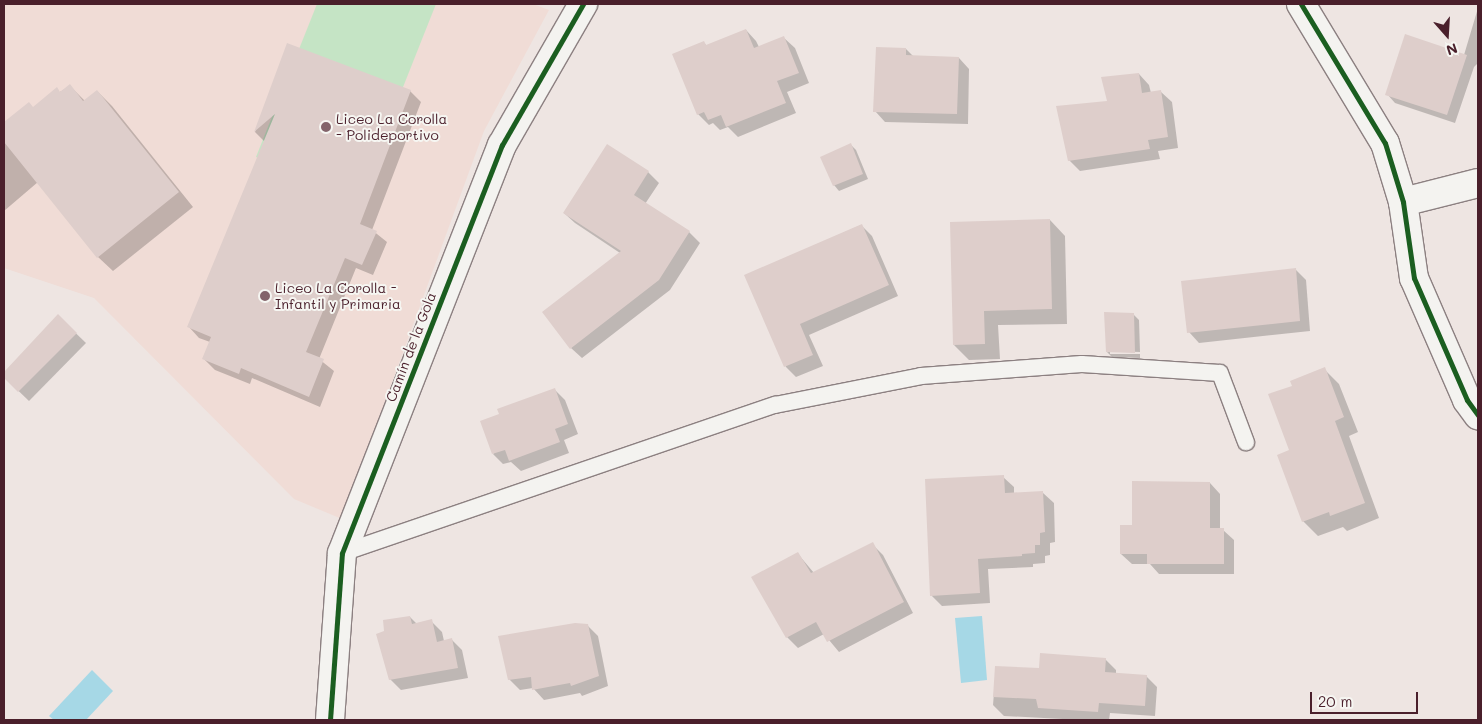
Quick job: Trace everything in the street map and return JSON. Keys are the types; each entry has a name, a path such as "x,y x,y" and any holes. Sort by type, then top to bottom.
{"street":[{"name":"Camín de la Gola","path":"330,720 342,553 502,144 583,4"},
{"path":"1301,4 1385,143 1403,202 1414,278 1467,400 1478,415"},
{"path":"1403,202 1478,183"}],"lane":[{"path":"342,553 775,405 921,376 1082,364 1220,373 1246,442"}],"shaded area":[{"path":"4,4 533,4 549,10 484,131 342,519 294,499 94,298 4,268"}],"green space":[{"name":"Liceo La Corolla - Polideportivo","path":"317,4 436,4 359,198 256,157"}],"water":[{"path":"982,616 987,680 961,683 955,618"},
{"path":"92,670 113,691 86,720 54,720 49,716"}],"building":[{"path":"746,29 754,48 784,36 799,73 777,81 786,103 726,127 721,115 708,120 704,112 697,115 672,54 704,41 706,45"},
{"path":"1405,34 1467,55 1447,115 1385,95"},
{"path":"287,43 411,90 360,224 377,231 362,265 345,258 306,352 324,359 309,397 241,368 239,374 202,359 211,337 187,327 275,114 254,132"},
{"path":"876,47 906,48 906,55 959,57 957,114 873,112"},
{"path":"1139,73 1142,93 1161,90 1168,137 1148,140 1150,149 1068,161 1056,106 1107,101 1101,77"},
{"path":"70,84 83,101 97,90 179,192 97,258 4,142 4,122 29,102 33,107 57,87 60,92"},
{"path":"851,143 863,174 833,186 820,157"},
{"path":"607,144 649,171 634,195 690,231 659,280 570,349 542,312 621,251 563,213"},
{"path":"1050,219 1052,309 984,311 985,344 953,345 950,222"},
{"path":"862,224 889,285 800,324 813,355 784,367 744,275"},
{"path":"1296,268 1300,321 1187,333 1181,281"},
{"path":"1104,312 1134,313 1135,353 1106,352"},
{"path":"58,314 77,333 18,392 4,378 4,372"},
{"path":"1325,367 1344,417 1335,421 1365,503 1330,516 1329,512 1302,522 1277,455 1289,450 1268,394 1292,386 1290,381"},
{"path":"555,388 568,424 555,429 560,442 509,461 505,450 492,454 480,421 499,414 497,409"},
{"path":"1004,475 1005,493 1043,491 1045,532 1040,533 1040,545 1035,545 1035,553 1022,554 1022,556 978,559 980,593 930,596 925,479"},
{"path":"1132,481 1210,482 1210,528 1224,528 1224,564 1147,564 1147,554 1120,554 1120,525 1132,525"},
{"path":"873,542 904,602 827,642 816,622 786,638 751,577 798,552 811,573"},
{"path":"410,616 412,624 432,619 437,642 452,638 458,668 389,680 376,634 384,631 383,620"},
{"path":"575,623 588,624 599,676 571,686 570,683 532,690 531,677 508,680 498,636"},
{"path":"1040,653 1106,658 1105,672 1147,675 1145,706 1099,703 1098,712 1038,708 1036,699 993,697 995,666 1039,668"}],"cycle path":[{"path":"330,720 342,553 502,145 583,4"},
{"path":"1301,4 1385,143 1403,202 1414,278 1467,400 1478,415"}],"place":[{"name":"Liceo La Corolla - Polideportivo","path":"326,127"},
{"name":"Liceo La Corolla - Infantil y Primaria","path":"265,296"}]}
